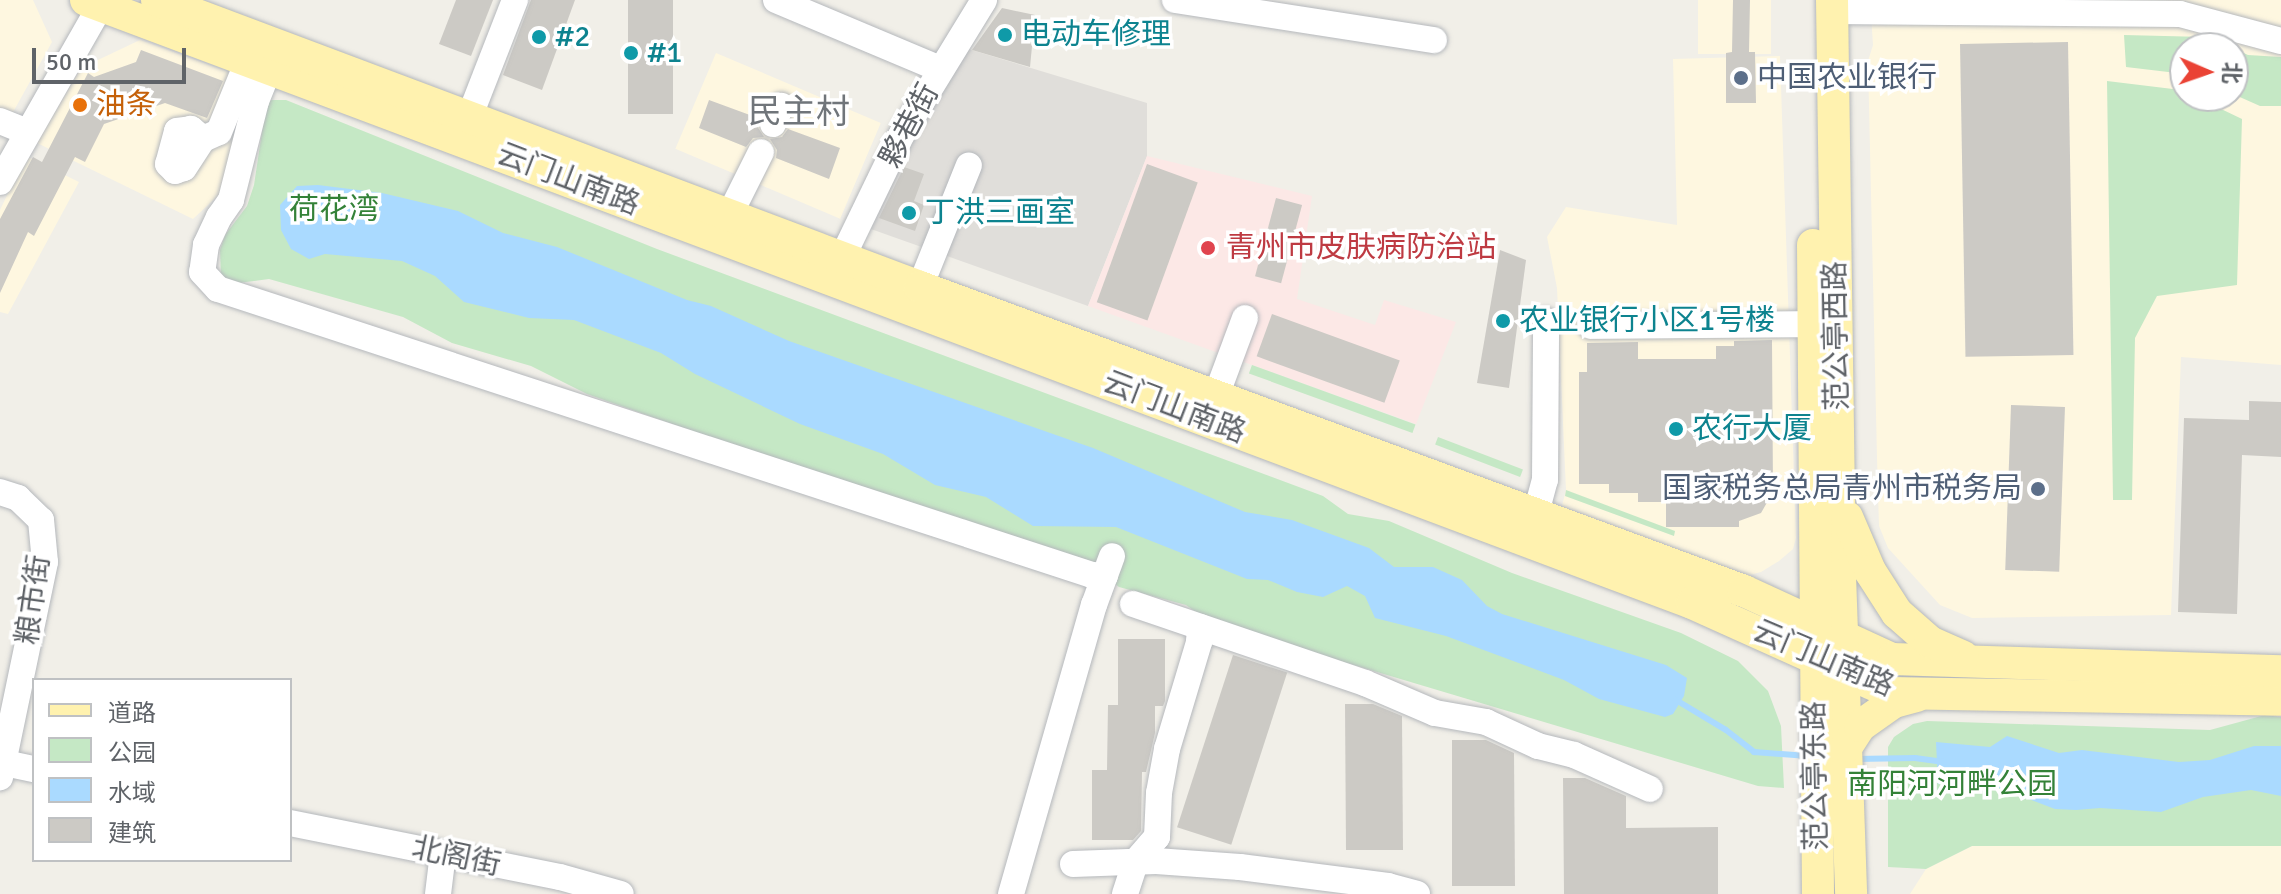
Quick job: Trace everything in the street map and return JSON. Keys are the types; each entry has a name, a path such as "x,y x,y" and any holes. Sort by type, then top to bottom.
{"main road":[{"name":"云门山南路","path":"157,0 843,256 1692,603 1892,693 2281,700"},
{"name":"云门山南路","path":"93,3 1212,408 1536,513 1744,591 1892,659 2281,671"},
{"name":"范公亭西路","path":"1825,4 1814,324 1829,630 1844,671"},
{"name":"范公亭西路","path":"1815,657 1829,630 1840,497 1825,4"},
{"path":"1840,497 1870,571 1897,613 1917,632 1949,653 1982,663"},
{"name":"范公亭东路","path":"1815,657 1818,894"},
{"name":"范公亭东路","path":"1844,671 1851,894"},
{"path":"1847,746 1860,726 1894,702 1924,694"}],"street":[{"path":"469,118 515,0"},
{"path":"776,0 940,69"},
{"name":"夥巷街","path":"843,256 902,134 984,0"},
{"path":"1175,0 1434,40"},
{"path":"0,182 93,3"},
{"path":"1825,4 2180,14 2281,41"},
{"path":"203,139 219,132 258,65"},
{"path":"258,65 253,112 231,200 206,245 202,272 218,289 288,308 1092,575 1109,566 1011,894"},
{"path":"0,121 27,132"},
{"path":"730,214 761,152"},
{"path":"920,287 969,165"},
{"path":"1212,408 1245,318"},
{"path":"1536,513 1545,480 1546,321"},
{"path":"1591,326 1814,324"},
{"name":"粮市街","path":"0,492 18,498 41,520 45,562 1,767"},
{"path":"1133,604 1365,683 1435,713 1486,722 1538,746 1574,755 1650,789"},
{"path":"1125,894 1136,861 1157,837 1159,793 1167,749 1199,642 1200,627"},
{"path":"1,767 32,769"},
{"name":"北阁街","path":"292,823 560,877 621,894"},
{"path":"438,894 443,855"},
{"path":"1073,864 1136,861 1298,874 1417,894"}],"shaded area":[{"path":"0,0 33,0 52,42 12,114 0,111"},
{"path":"1698,0 1771,0 1771,54 1698,54"},
{"path":"1870,0 2281,0 2281,365 2181,357 2171,615 1972,618 1940,605 1888,548 1879,526 1868,61 1873,45"},
{"path":"140,40 234,74 254,87 225,189 193,219 37,143 81,68"},
{"path":"965,48 1147,103 1147,156 1088,306 868,228 891,164"},
{"path":"716,53 881,123 840,219 675,149"},
{"path":"1780,56 1796,538 1793,549 1779,561 1761,572 1742,577 1562,506 1566,490 1557,288 1547,237 1566,207 1677,225 1673,59"},
{"path":"26,156 79,182 8,314 0,312 0,210"},
{"name":"青州市皮肤病防治站","path":"1147,156 1312,196 1297,299 1375,325 1384,300 1456,322 1416,424 1088,306"},
{"path":"1972,846 2281,846 2281,894 1910,894 1926,869"}],"green space":[{"path":"2124,35 2169,36 2169,72 2126,67"},
{"path":"2249,55 2281,57 2281,106 2260,106 2249,101"},
{"path":"2107,81 2169,89 2169,112 2227,112 2242,119 2237,285 2157,296 2135,338 2132,500 2113,500"},
{"name":"荷花湾","path":"270,100 286,100 657,249 1323,496 1348,514 1389,521 1512,573 1681,633 1738,661 1768,691 1781,726 1784,788 1758,786 1210,622 1186,605 1119,587 1105,576 587,394 531,366 452,343 403,317 269,279 238,283 221,278 220,250 225,235 247,206 254,185 265,112"},
{"path":"1252,365 1416,425 1412,433 1249,373"},
{"path":"1438,437 1523,470 1520,477 1435,444"},
{"path":"1566,490 1675,531 1674,536 1565,496"},
{"name":"南阳河河畔公园","path":"2265,715 2281,717 2281,846 1972,846 1926,869 1888,867 1888,747 1894,737 1913,724 1927,721 2210,730"}],"water":[{"path":"318,185 382,193 458,211 503,233 557,247 687,300 711,306 789,341 1093,448 1245,512 1292,520 1369,548 1394,567 1433,567 1462,580 1487,606 1502,614 1666,665 1687,678 1684,696 1673,714 1665,717 1599,699 1564,680 1446,636 1375,618 1365,596 1347,586 1323,597 1297,592 1268,580 1247,579 1116,527 1033,526 986,497 935,485 883,454 800,424 695,374 661,353 574,320 529,318 464,302 435,276 402,261 325,254 309,259 291,249 281,230 280,205 297,186"},
{"path":"2007,736 2059,753 2082,750 2179,762 2210,760 2254,746 2281,746 2281,796 2251,790 2203,797 2161,812 2100,808 2076,810 2055,809 1989,784 1938,784 1936,742 1990,747"}],"building":[{"path":"456,0 493,0 471,56 439,44"},
{"name":"#2","path":"531,0 575,0 542,90 503,75"},
{"path":"628,0 673,0 673,114 628,114"},
{"name":"中国农业银行","path":"1733,0 1750,0 1749,52 1755,52 1756,103 1726,103 1726,53 1732,52"},
{"name":"电动车修理","path":"1002,8 1035,15 1030,67 972,50"},
{"path":"2068,42 2073,355 1965,357 1960,44"},
{"path":"141,50 223,81 207,118 165,103 104,124 85,162 75,157 34,236 28,232 0,293 0,219 33,157 42,162 88,73 94,77 136,62"},
{"path":"709,100 758,118 757,126 764,137 753,138 746,147 699,128"},
{"path":"788,129 840,148 829,179 776,158 777,150 770,139 782,137"},
{"path":"1147,164 1198,182 1147,321 1097,302"},
{"path":"904,167 924,174 914,201 924,205 915,231 879,218"},
{"path":"1276,198 1302,205 1281,283 1255,276"},
{"name":"农业银行小区1号楼","path":"1500,250 1526,260 1509,388 1477,383"},
{"path":"1272,314 1400,361 1384,403 1257,356"},
{"name":"农行大厦","path":"1772,340 1773,492 1761,513 1739,521 1739,527 1666,527 1666,502 1638,502 1638,493 1609,493 1609,484 1579,484 1579,372 1587,372 1587,343 1638,342 1638,359 1716,359 1716,346 1734,346 1734,341"},
{"path":"2249,401 2281,402 2281,457 2242,455 2237,614 2178,612 2184,418 2249,420"},
{"name":"国家税务总局青州市税务局","path":"2011,405 2065,407 2059,572 2005,570"},
{"path":"1118,639 1165,639 1165,701 1163,706 1155,706 1155,733 1146,772 1142,772 1141,831 1133,840 1092,840 1092,770 1107,770 1108,705 1118,705"},
{"path":"1233,655 1287,673 1231,845 1177,827"},
{"path":"1345,704 1373,704 1402,716 1403,850 1346,850"},
{"path":"1452,740 1486,740 1514,753 1515,886 1452,886"},
{"path":"1563,778 1585,778 1626,796 1626,828 1718,827 1718,894 1564,894"}],"waterway":[{"path":"1676,700 1726,730 1754,752 1808,756"},
{"path":"1856,759 1915,758 1944,762"}],"place":[{"name":"电动车修理","path":"1005,35"},
{"name":"#2","path":"539,37"},
{"name":"#1","path":"631,53"},
{"name":"中国农业银行","path":"1741,78"},
{"name":"油条","path":"80,105"},
{"name":"丁洪三画室","path":"909,213"},
{"name":"青州市皮肤病防治站","path":"1208,248"},
{"name":"农业银行小区1号楼","path":"1503,321"},
{"name":"农行大厦","path":"1676,429"},
{"name":"国家税务总局青州市税务局","path":"2038,489"}],"district":[{"name":"民主村","path":"799,113"}]}
